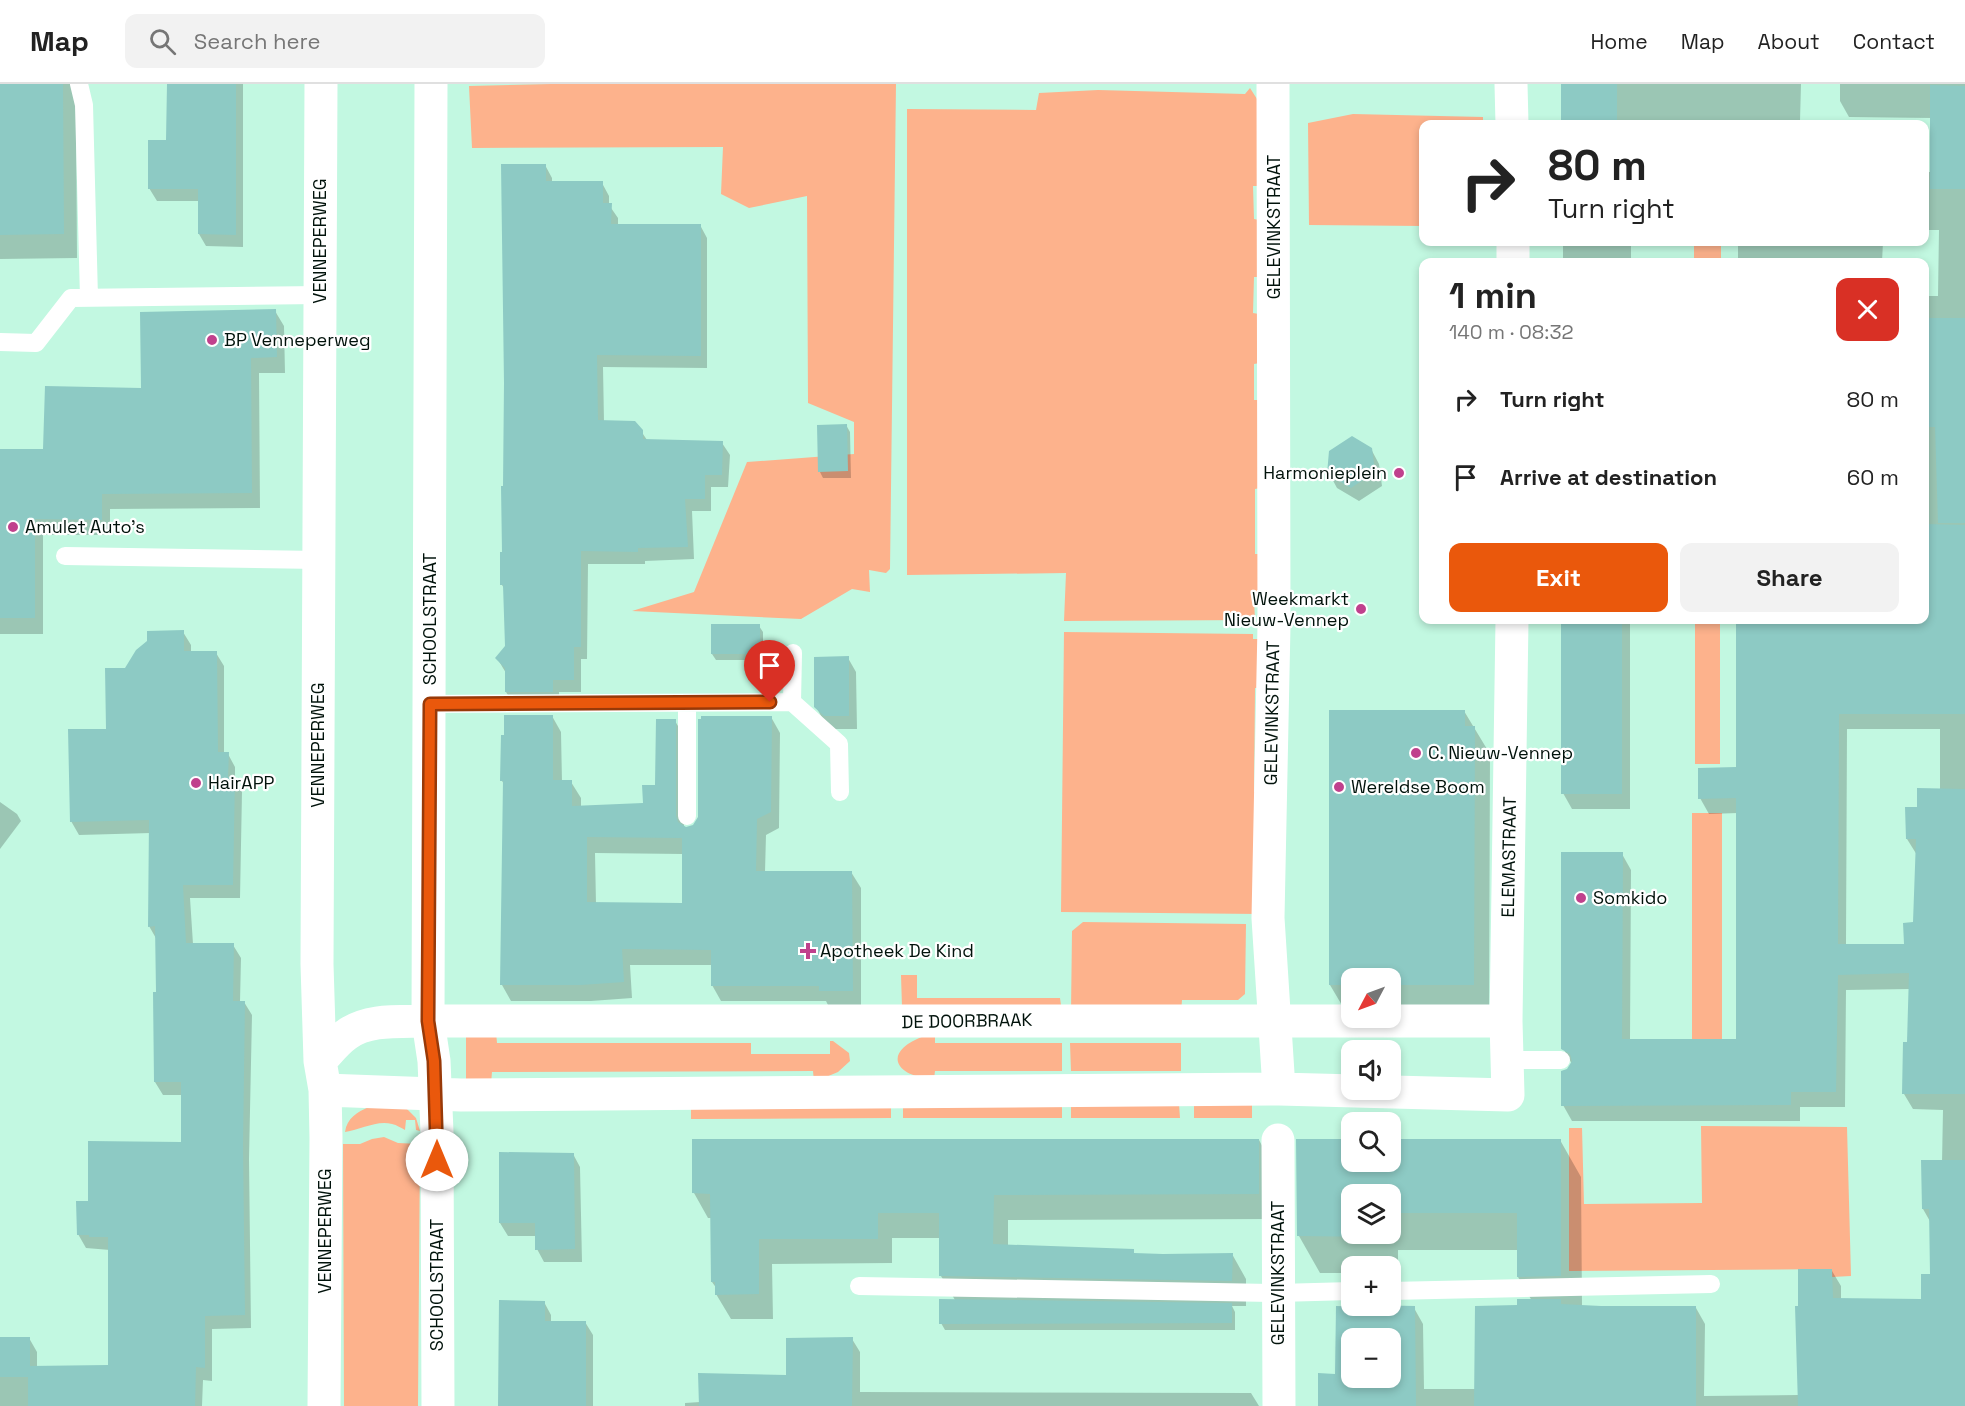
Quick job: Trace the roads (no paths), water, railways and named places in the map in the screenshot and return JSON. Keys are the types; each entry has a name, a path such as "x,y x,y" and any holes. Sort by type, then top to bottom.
{"street":[{"name":"VENNEPERWEG","path":"321,84 317,972 322,1076 324,1406"},
{"name":"SCHOOLSTRAAT","path":"431,84 430,704 440,1021 434,1061 438,1406"},
{"name":"GELEVINKSTRAAT","path":"1273,84 1274,625 1268,918 1279,1089"},
{"path":"1511,84 1512,120"},
{"name":"ELEMASTRAAT","path":"1279,1089 1508,1095 1506,1021 1512,624"},
{"name":"DE DOORBRAAK","path":"322,1076 340,1041 355,1029 378,1023 440,1021 1506,1021"},
{"path":"322,1076 436,1095 1279,1089"},
{"name":"GELEVINKSTRAAT","path":"1278,1140 1279,1406"}],"lane":[{"path":"80,84 84,105 89,298"},
{"path":"0,342 36,343 71,298 320,295"},
{"path":"65,556 319,560"},
{"path":"792,702 793,653"},
{"path":"430,704 792,702 838,744 840,792"},
{"path":"687,703 687,816"},
{"path":"1507,1060 1561,1060"},
{"path":"1401,1291 1711,1284"},
{"path":"859,1286 1341,1292"}],"place":[{"name":"BP Venneperweg","path":"212,340"},
{"name":"Harmonieplein","path":"1399,473"},
{"name":"Amulet Auto's","path":"13,527"},
{"name":"Weekmarkt Nieuw-Vennep","path":"1361,609"},
{"name":"C. Nieuw-Vennep","path":"1416,753"},
{"name":"HairAPP","path":"196,783"},
{"name":"Wereldse Boom","path":"1339,787"},
{"name":"Somkido","path":"1581,898"},
{"name":"Apotheek De Kind","path":"808,951"}]}
